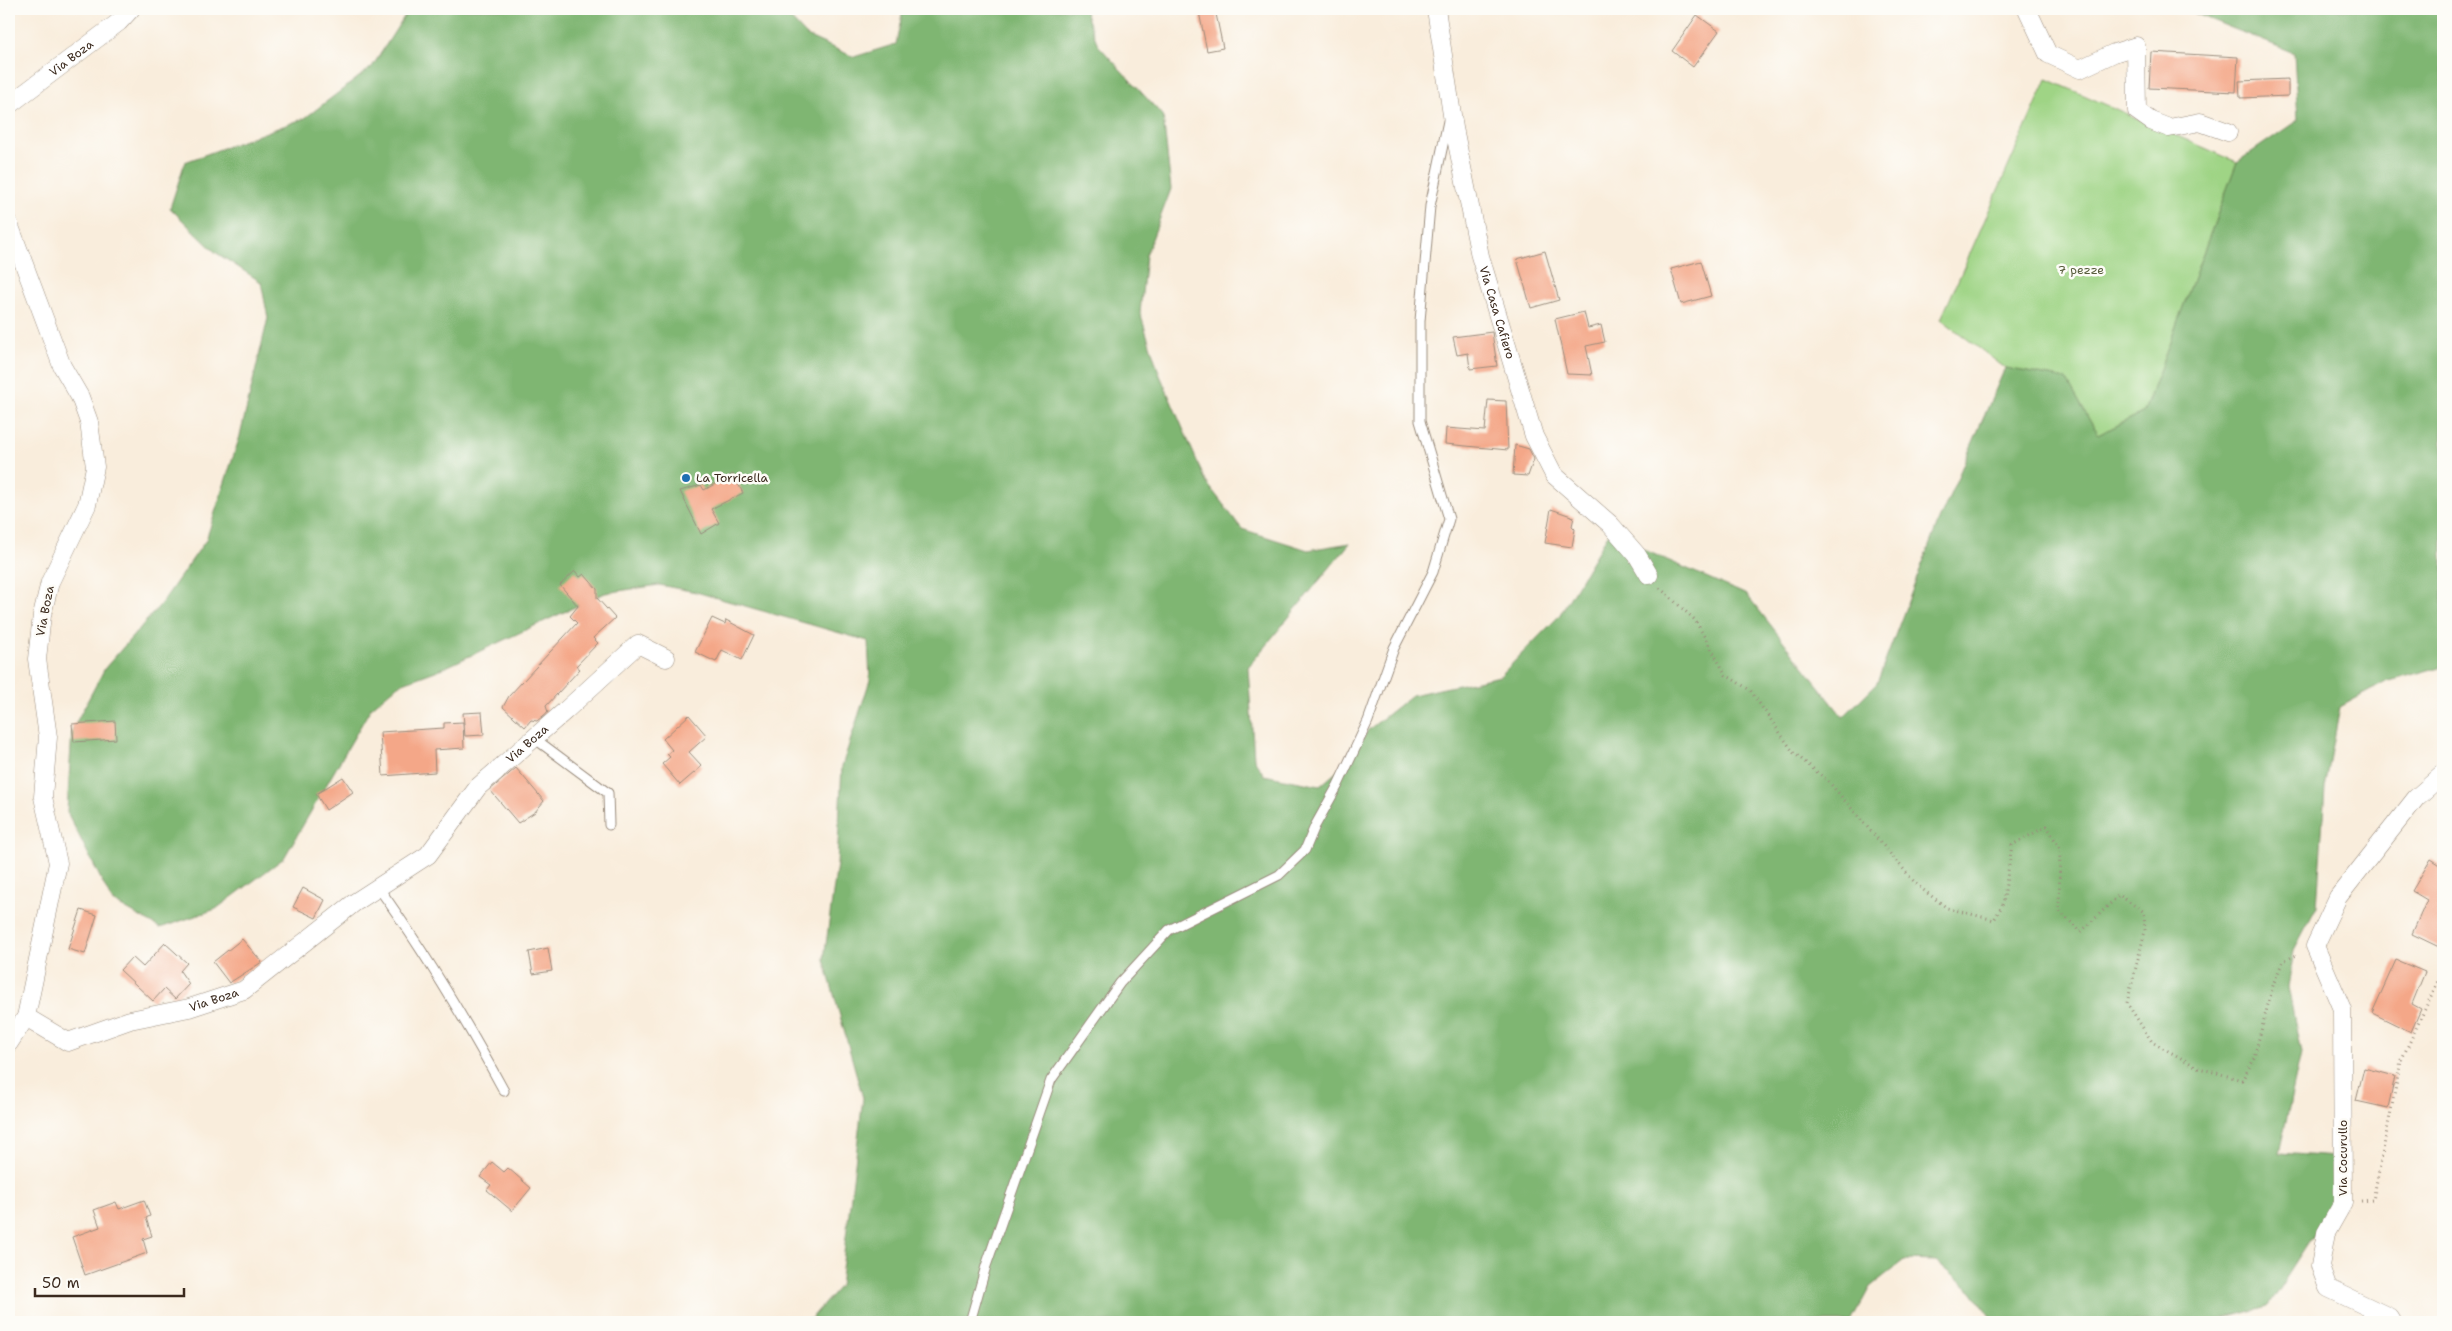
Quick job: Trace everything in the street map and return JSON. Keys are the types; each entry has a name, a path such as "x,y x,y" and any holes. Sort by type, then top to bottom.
{"street":[{"name":"Via Boza","path":"9,105 119,22 131,9"},
{"name":"Via Casa Cafiero","path":"1436,9 1451,108 1480,256 1534,436 1554,474 1610,524 1637,555 1649,575"},
{"path":"2027,9 2048,54 2080,69 2114,53 2136,46 2137,111 2151,121 2169,128 2200,122 2228,132"},
{"name":"Via Boza","path":"9,224 62,366 80,398 89,422 95,467 87,505 50,582 42,616 37,659 48,737 43,797 58,863 26,1017 9,1044"},
{"name":"Via Boza","path":"26,1017 68,1042 130,1020 189,1008 244,990 354,903 428,856 478,787 638,644 666,658"},
{"path":"2316,946 2338,897 2416,798 2443,774"},
{"name":"Via Cocurullo","path":"2316,946 2342,1008 2343,1203 2326,1233 2320,1266 2328,1288 2388,1318 2392,1322"}],"lane":[{"path":"970,1322 986,1266 1051,1080 1120,983 1169,930 1279,875 1305,850 1315,826 1338,785 1368,721 1394,648 1433,572 1449,519 1420,420 1420,321 1430,206 1451,108"},
{"path":"534,738 608,793 609,825"},
{"path":"378,888 408,929 481,1048 504,1090"}],"path":[{"path":"1649,575 1695,620 1726,675 1750,690 1794,753 1828,781 1916,885 1947,908 1994,920 2003,904 2012,845 2046,826 2060,849 2059,911 2081,932 2119,895 2144,912 2145,931 2127,1003 2152,1042 2198,1068 2242,1080 2253,1061 2274,982 2283,962 2316,946"},
{"path":"2343,1203 2373,1200 2401,1061 2443,970"}],"green space":[{"path":"409,9 781,9 807,36 854,57 896,44 903,9 1084,9 1098,45 1163,116 1171,189 1146,255 1140,313 1159,373 1206,482 1242,529 1308,550 1350,543 1248,667 1254,759 1264,775 1320,786 1347,763 1368,730 1412,695 1500,676 1559,616 1608,534 1747,595 1843,717 1877,683 1937,525 2005,368 2066,379 2098,435 2144,412 2237,162 2298,120 2294,53 2184,9 2443,9 2443,666 2386,682 2340,707 2325,788 2317,906 2294,950 2288,987 2301,1053 2279,1153 2337,1157 2335,1202 2268,1306 2211,1322 1994,1322 1972,1291 1936,1261 1904,1260 1870,1287 1851,1322 808,1322 840,1286 863,1098 824,959 837,864 842,766 870,680 868,641 696,592 659,585 605,593 446,667 398,685 371,708 284,858 216,909 160,928 112,901 67,812 72,730 105,668 161,604 206,540 240,436 268,318 261,282 215,252 170,208 185,162 305,118 372,67"},
{"name":"7 pezze","path":"2047,79 2237,162 2144,412 2098,435 2066,379 2005,368 1941,319"}],"building":[{"path":"1215,9 1223,48 1207,51 1199,12"},
{"path":"1697,15 1719,31 1693,67 1672,51"},
{"path":"2151,52 2238,57 2236,92 2149,88"},
{"path":"2288,79 2288,96 2240,98 2239,81"},
{"path":"1545,251 1559,300 1531,308 1517,259"},
{"path":"1701,261 1711,296 1681,304 1671,269"},
{"path":"1584,312 1588,328 1601,325 1605,342 1586,346 1592,375 1567,374 1555,319"},
{"path":"1492,332 1497,366 1470,369 1468,353 1457,355 1453,337"},
{"path":"1488,400 1506,401 1508,450 1445,444 1446,428 1485,431"},
{"path":"1515,445 1529,449 1534,459 1528,476 1513,475"},
{"path":"733,474 743,493 711,509 719,523 701,534 680,491 701,485 704,490"},
{"path":"1551,509 1574,517 1572,526 1575,529 1572,547 1545,543"},
{"path":"575,571 580,577 584,574 597,589 597,598 615,618 593,638 598,643 576,666 580,669 546,706 548,712 537,721 531,720 525,727 503,707 509,696 577,623 570,616 578,606 560,585"},
{"path":"712,618 725,624 726,620 754,635 742,660 722,650 716,662 695,652"},
{"path":"482,712 484,735 465,736 463,713"},
{"path":"689,715 707,736 689,752 702,766 680,785 662,764 670,757 667,754 672,750 663,739"},
{"path":"115,721 116,739 74,742 72,724"},
{"path":"463,722 464,748 434,750 435,772 383,776 380,732 444,728 444,723"},
{"path":"516,768 544,801 535,812 518,823 490,790"},
{"path":"343,777 353,792 326,810 316,794"},
{"path":"2431,859 2442,866 2443,862 2443,937 2439,947 2412,934 2427,900 2412,891"},
{"path":"303,888 325,900 316,918 293,907"},
{"path":"81,910 97,915 85,954 68,949"},
{"path":"242,939 262,962 229,983 213,962"},
{"path":"165,943 187,963 180,971 189,984 175,999 164,989 153,1001 120,970 132,957 143,967"},
{"path":"548,948 552,971 533,974 529,952"},
{"path":"2396,960 2425,972 2412,1004 2421,1009 2411,1032 2372,1013"},
{"path":"2364,1068 2395,1076 2388,1108 2356,1101"},
{"path":"492,1162 504,1172 508,1168 531,1188 512,1211 487,1190 491,1185 480,1177"},
{"path":"144,1200 150,1216 146,1218 152,1236 143,1239 147,1253 85,1275 72,1237 100,1227 94,1210 116,1202 119,1209"}],"place":[{"name":"La Torricella","path":"686,478"}]}
